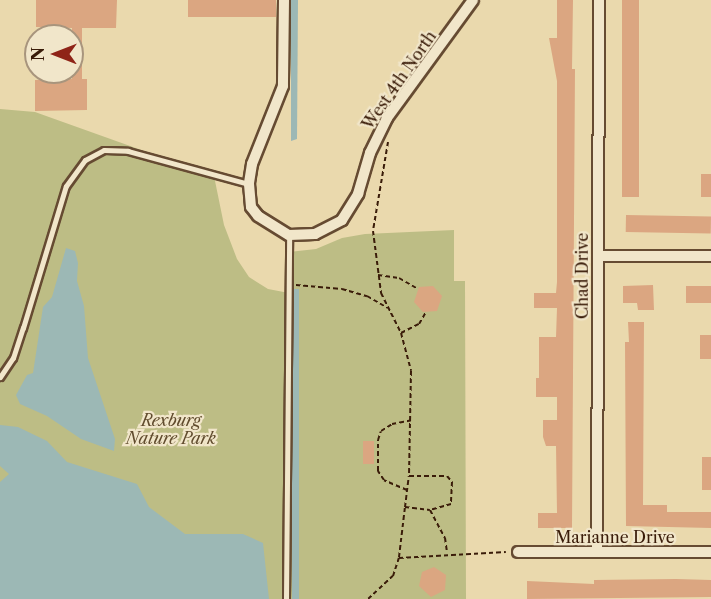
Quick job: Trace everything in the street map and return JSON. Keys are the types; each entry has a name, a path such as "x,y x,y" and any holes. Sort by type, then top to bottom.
{"street":[{"path":"284,0 283,86 252,164 249,184 251,207 258,216 289,235"},
{"name":"West 4th North","path":"289,235 315,234 342,220 358,194 370,153 387,118 473,0"},
{"name":"Chad Drive","path":"597,552 598,0"},
{"path":"598,256 711,256"},
{"name":"Marianne Drive","path":"518,552 711,552"}],"lane":[{"path":"0,376 12,358 23,328 62,196 85,160 104,150 128,150 249,184"},
{"path":"286,599 289,235"}],"path":[{"path":"368,599 393,576 399,558 409,476 412,420 411,371 401,333 388,308 378,275 373,231 389,141"},
{"path":"378,275 399,278 418,289"},
{"path":"288,285 342,289 367,296 388,308"},
{"path":"401,333 414,328 426,312"},
{"path":"407,490 384,480 378,471 378,440 381,431 392,424 412,420"},
{"path":"405,507 430,510 451,504 452,482 447,476 409,476"},
{"path":"430,510 445,538 447,553"},
{"path":"399,558 447,553 518,552"}],"green space":[{"name":"Rexburg Nature Park","path":"0,109 35,112 214,176 224,225 237,259 249,277 268,289 289,293 289,252 316,249 342,238 365,234 454,230 454,281 465,281 466,599 0,599"}],"water":[{"path":"291,0 298,0 297,139 291,141"},
{"path":"66,248 75,251 78,263 77,281 84,306 88,358 115,439 114,451 81,439 47,416 20,404 16,395 27,375 33,373 43,307 52,297"},
{"path":"292,289 299,289 299,599 292,599"},
{"path":"0,425 18,427 47,441 67,462 137,484 149,507 185,534 243,534 263,543 269,599 0,599 0,482 9,474 0,466"}],"building":[{"path":"36,0 117,0 116,28 84,28 84,24 36,24"},
{"path":"188,0 276,0 276,17 188,17"},
{"path":"557,0 573,0 572,69 575,69 572,528 538,528 538,513 557,513 556,446 546,446 543,437 543,420 557,420 557,397 536,397 536,378 539,378 539,337 556,337 557,308 534,308 534,293 556,293 557,282 557,81 549,38 557,38"},
{"path":"622,0 639,0 639,197 622,197"},
{"path":"84,79 87,79 87,110 35,111 35,84 84,84"},
{"path":"701,174 711,174 711,197 701,197"},
{"path":"626,215 711,216 711,233 626,232"},
{"path":"653,285 654,310 638,310 637,303 623,303 623,286"},
{"path":"433,286 442,296 437,311 423,312 414,302 419,287"},
{"path":"686,286 711,286 711,303 686,303"},
{"path":"628,322 644,322 643,505 667,505 667,512 711,512 711,528 626,526 625,342 629,342"},
{"path":"700,335 711,335 711,359 700,359"},
{"path":"363,441 374,441 374,464 363,464"},
{"path":"702,457 711,457 711,490 702,490"},
{"path":"434,567 446,575 445,590 431,597 419,586 422,572"},
{"path":"594,580 711,580 711,597 527,599 527,581 594,584"}]}
